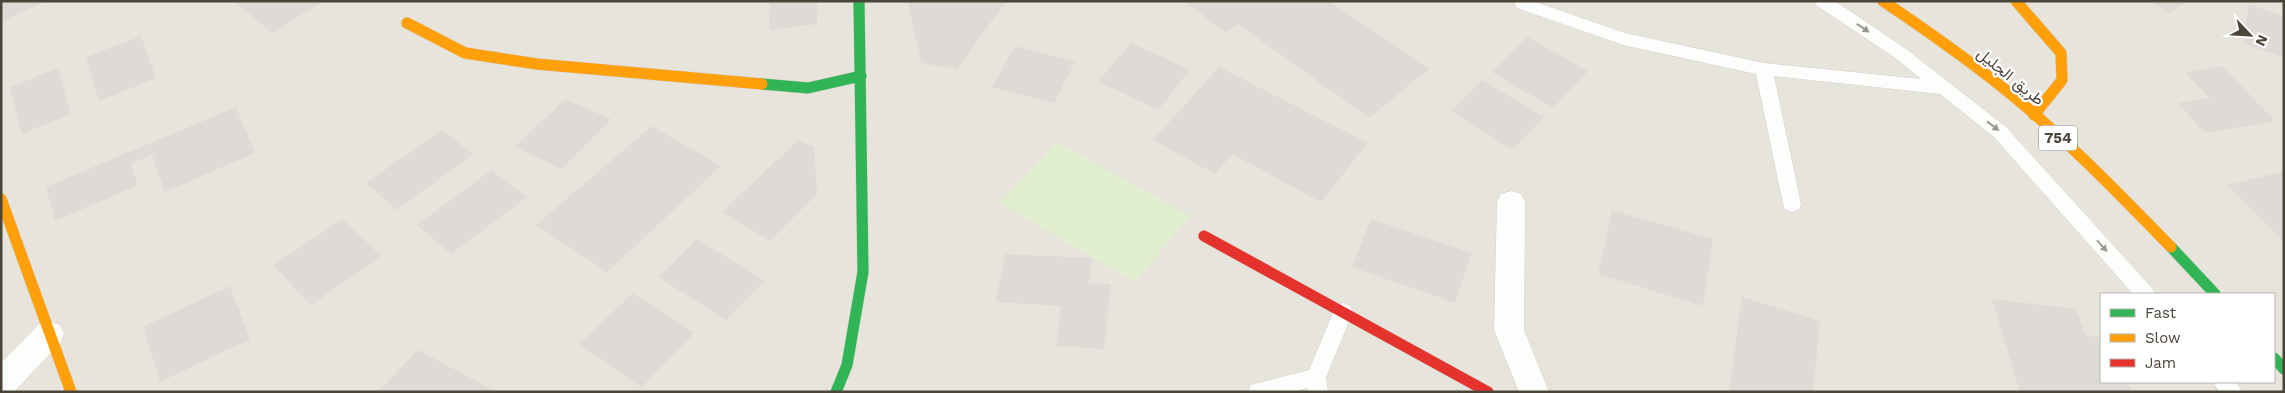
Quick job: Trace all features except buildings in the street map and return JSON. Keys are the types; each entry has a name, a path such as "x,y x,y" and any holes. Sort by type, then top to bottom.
{"street":[{"path":"836,392 847,365 863,272 860,1"},
{"name":"طريق الجليل","path":"1883,1 1920,26 2034,114 2169,244 2214,293"},
{"path":"2016,1 2061,53 2062,80 2034,114"},
{"path":"407,23 465,53 536,64 808,88 861,76"},
{"path":"1,199 71,392"},
{"path":"1511,202 1510,330 1534,392"},
{"path":"1204,236 1488,392"},
{"path":"1,384 49,334"},
{"path":"2275,359 2284,369"}],"lane":[{"path":"1822,1 1900,53 2000,132 2144,293"},
{"path":"1523,4 1623,39 1764,69 1944,88"},
{"path":"1764,69 1792,204"},
{"path":"1258,392 1317,384 1343,312"}],"shaded area":[{"path":"1,1 2284,1 2284,392 1,392"}],"green space":[{"path":"1057,142 1190,216 1135,282 1000,203"}],"traffic: fast":[{"path":"836,392 847,365 863,272 859,1"},
{"path":"762,84 808,88 861,76"},
{"path":"2171,247 2214,293"},
{"path":"2275,359 2284,369"}],"traffic: slow":[{"path":"1883,1 1952,49 2038,117 2171,247"},
{"path":"2016,1 2061,53 2062,80 2034,115"},
{"path":"407,23 465,53 537,64 762,84"},
{"path":"1,199 71,392"}],"traffic: jam":[{"path":"1204,236 1488,392"}]}
